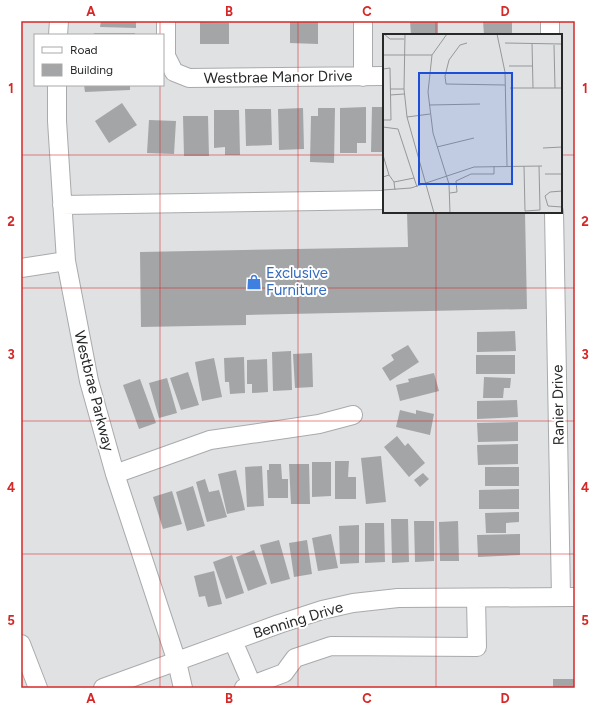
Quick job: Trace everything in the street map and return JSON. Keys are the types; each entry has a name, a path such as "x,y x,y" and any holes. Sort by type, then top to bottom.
{"street":[{"path":"58,34 59,21"},
{"name":"Westbrae Manor Drive","path":"166,21 166,56 174,72 189,78 383,76"},
{"path":"363,21 363,77"},
{"path":"550,21 550,34"},
{"name":"Westbrae Parkway","path":"57,86 57,121 66,261 89,381 115,474 177,662 183,688"},
{"path":"62,205 383,200"},
{"name":"Ranier Drive","path":"554,213 568,597"},
{"path":"21,268 66,261"},
{"path":"115,474 210,440 319,424 353,415"},
{"name":"Benning Drive","path":"103,688 322,610 352,603 398,598 568,597"},
{"path":"233,641 248,687 284,673 295,658 331,646 477,647 476,598"},
{"path":"21,644 38,688"}],"building":[{"path":"101,21 136,21 136,28 100,27"},
{"path":"290,21 318,22 318,44 290,43"},
{"path":"410,21 438,21 438,34 411,34"},
{"path":"483,21 512,21 512,34 484,34"},
{"path":"200,22 229,23 229,44 200,44"},
{"path":"94,33 135,33 135,34"},
{"path":"84,86 130,86 130,90 85,92"},
{"path":"122,103 137,125 109,143 95,121"},
{"path":"366,107 366,143 357,143 357,153 340,153 340,108"},
{"path":"372,107 383,107 383,152 371,152"},
{"path":"303,108 304,149 279,150 278,109"},
{"path":"318,108 335,108 334,163 310,162 311,116 318,116"},
{"path":"245,109 271,109 272,145 246,146"},
{"path":"214,110 239,110 240,155 225,155 225,147 214,148"},
{"path":"183,116 208,116 209,156 184,156"},
{"path":"149,120 176,121 174,154 147,153"},
{"path":"407,213 525,213 527,309 246,315 246,325 141,327 140,252 408,247"},
{"path":"515,331 516,351 477,352 477,332"},
{"path":"408,345 419,362 390,381 382,368 394,360 391,355"},
{"path":"291,351 292,390 273,391 272,352"},
{"path":"312,353 313,387 295,388 293,354"},
{"path":"476,355 515,355 515,374 476,374"},
{"path":"244,357 245,393 230,394 229,382 225,382 224,358"},
{"path":"214,358 222,397 202,401 195,362"},
{"path":"267,359 268,392 252,393 252,384 247,384 247,360"},
{"path":"188,372 199,405 181,410 170,378"},
{"path":"434,373 439,391 400,401 396,385 409,382 408,379"},
{"path":"484,377 511,378 510,388 504,388 503,398 483,398"},
{"path":"167,378 177,413 159,418 149,383"},
{"path":"140,379 156,423 139,429 123,385"},
{"path":"517,400 518,417 477,419 477,401"},
{"path":"400,410 416,414 416,410 434,414 430,435 396,427"},
{"path":"518,422 518,441 478,442 477,423"},
{"path":"397,436 405,446 408,443 425,463 409,477 384,447"},
{"path":"518,444 518,464 478,465 477,445"},
{"path":"381,456 386,502 366,504 361,458"},
{"path":"335,461 349,461 348,477 356,477 356,499 335,499"},
{"path":"312,462 331,462 331,496 312,497"},
{"path":"269,464 281,464 282,479 288,479 288,498 268,498 267,470 269,470"},
{"path":"289,464 309,464 310,504 291,504"},
{"path":"262,466 264,506 247,507 245,467"},
{"path":"485,467 519,467 519,486 485,486"},
{"path":"236,470 245,510 227,514 218,474"},
{"path":"423,473 429,479 420,487 414,480"},
{"path":"205,479 209,492 219,490 227,517 207,522 196,482"},
{"path":"193,486 205,526 187,531 176,492"},
{"path":"519,489 519,509 479,509 479,490"},
{"path":"172,491 182,524 163,529 153,497"},
{"path":"519,512 519,522 506,523 506,533 486,533 485,513"},
{"path":"391,519 408,519 409,562 392,563"},
{"path":"414,521 434,521 434,561 415,562"},
{"path":"458,521 459,561 440,561 439,522"},
{"path":"365,523 384,523 385,562 365,563"},
{"path":"359,525 359,563 340,564 339,526"},
{"path":"331,534 338,568 318,571 312,538"},
{"path":"520,534 520,555 478,557 477,535"},
{"path":"279,540 290,579 271,584 260,545"},
{"path":"307,540 312,574 294,577 289,543"},
{"path":"254,550 267,584 248,591 236,557"},
{"path":"232,555 244,593 226,599 213,562"},
{"path":"214,571 222,604 208,607 205,596 199,597 194,576"},
{"path":"553,679 575,679 575,688 553,688"}],"place":[{"name":"Exclusive Furniture","path":"254,282"}]}
